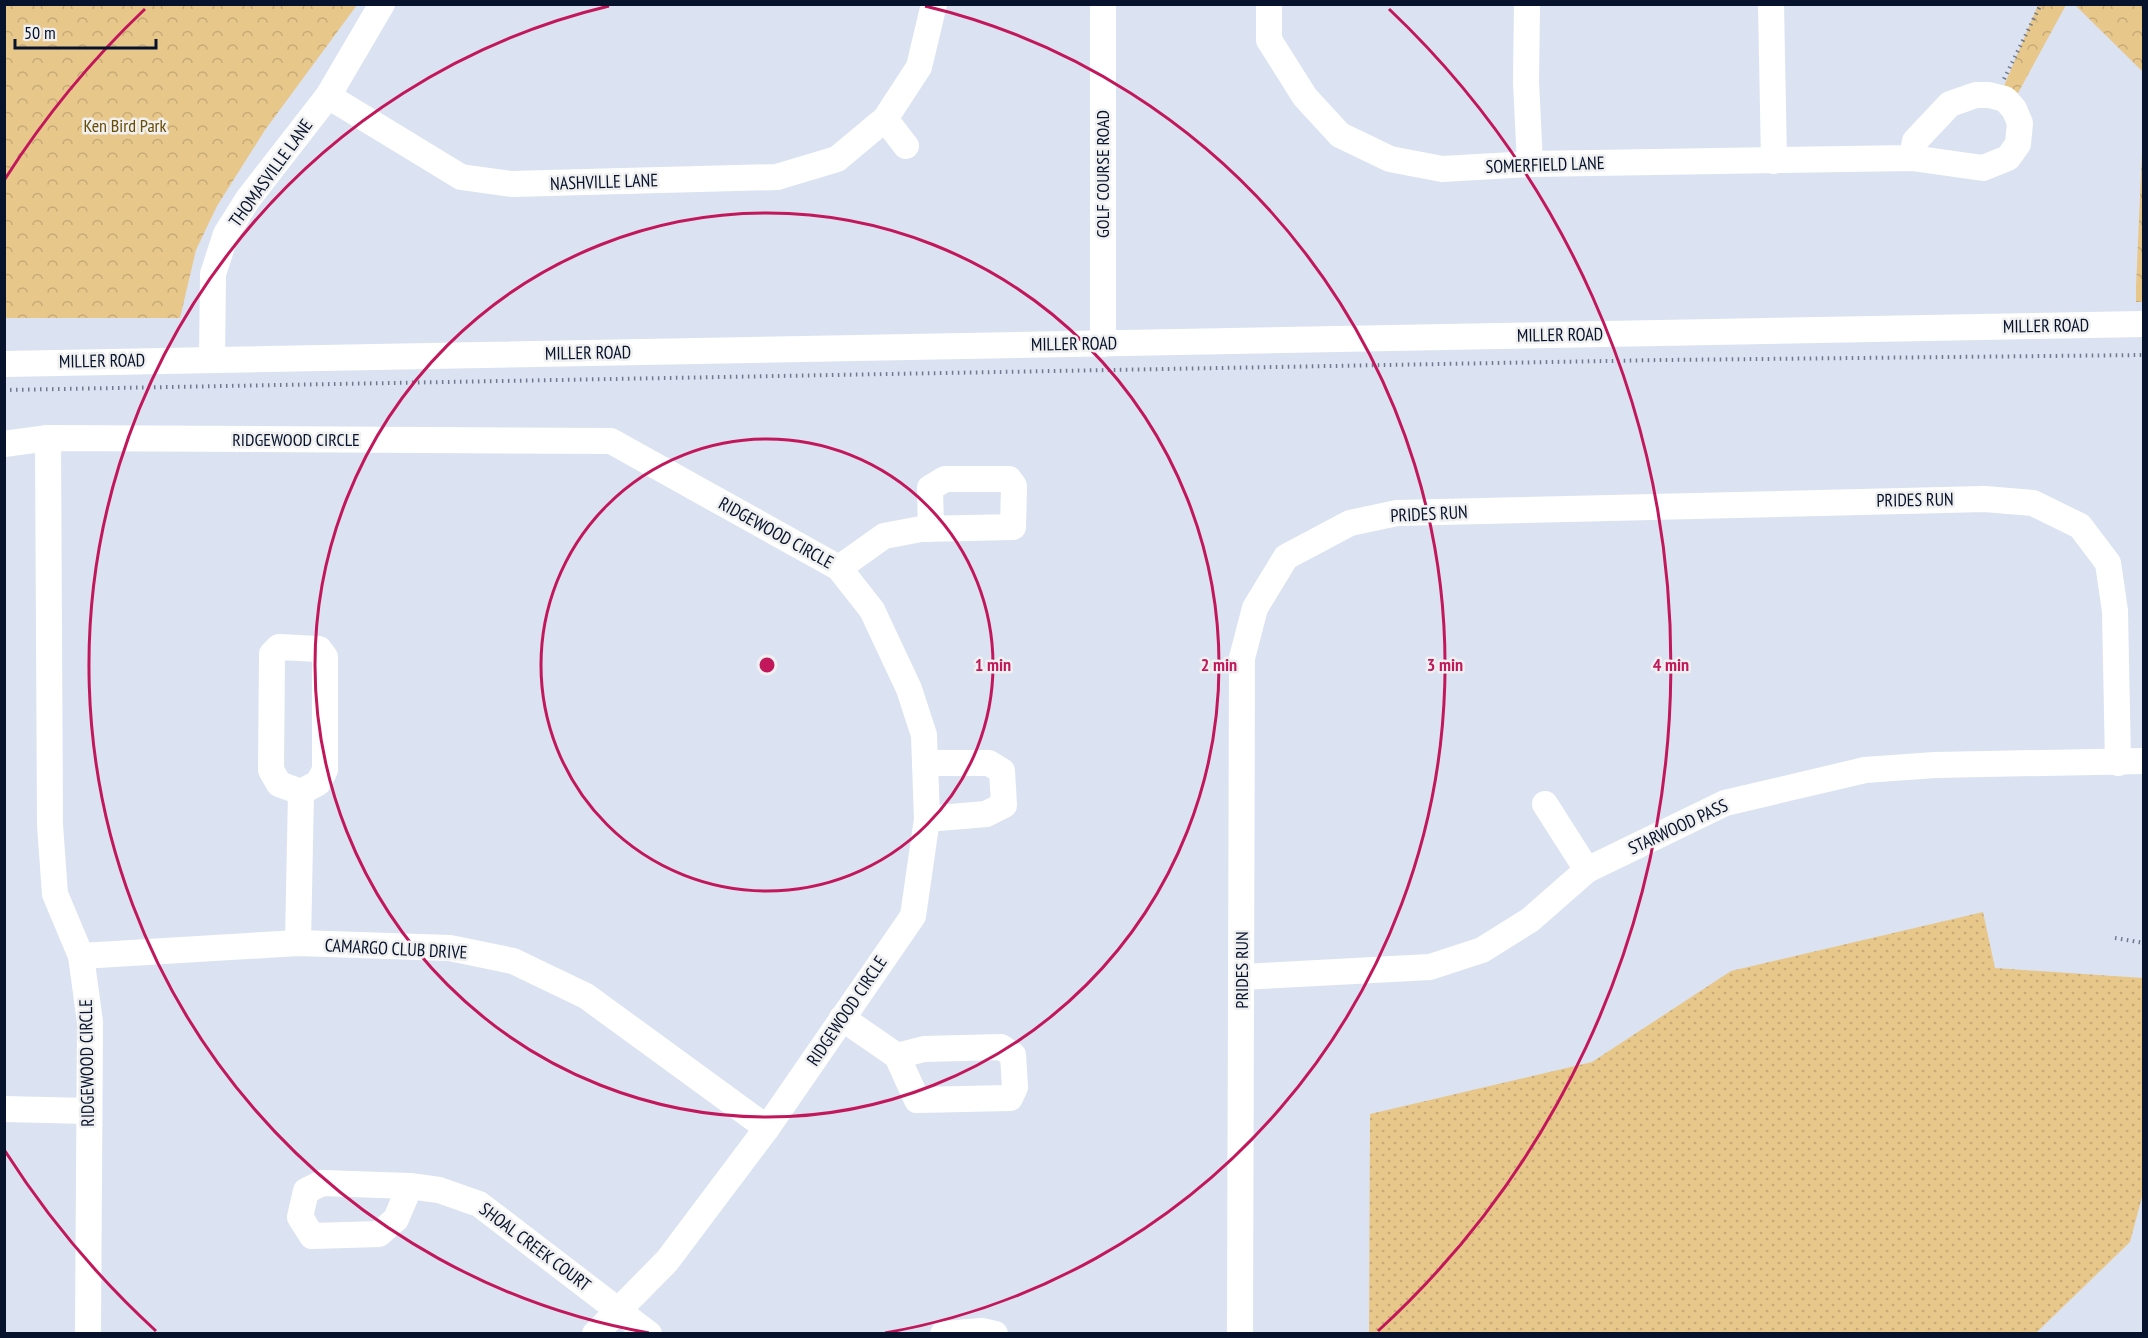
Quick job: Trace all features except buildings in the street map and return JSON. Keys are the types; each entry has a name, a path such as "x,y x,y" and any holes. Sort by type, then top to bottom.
{"street":[{"name":"THOMASVILLE LANE","path":"212,358 213,274 226,234 248,200 328,96 382,4"},
{"name":"NASHVILLE LANE","path":"328,96 461,177 511,184 777,177 837,159 885,119 919,67 934,4"},
{"name":"GOLF COURSE ROAD","path":"1103,344 1104,4"},
{"name":"SOMERFIELD LANE","path":"1269,4 1269,40 1305,97 1340,135 1390,159 1442,169 1530,164 1912,158 1983,168 2008,158 2018,144 2020,123 2014,108 2005,99 1996,97"},
{"path":"1527,4 1526,82 1530,164"},
{"path":"1771,4 1774,161"},
{"path":"1912,158 1915,141 1950,104 1976,95 1996,97"},
{"path":"885,119 906,146"},
{"name":"MILLER ROAD","path":"4,363 2144,324"},
{"name":"RIDGEWOOD CIRCLE","path":"48,438 51,836 55,894 81,956 90,1022 88,1334"},
{"name":"RIDGEWOOD CIRCLE","path":"4,444 48,438 611,441 839,568 872,610 891,649 924,735 927,819 913,916 767,1128 667,1261 596,1334"},
{"name":"PRIDES RUN","path":"1240,1334 1242,658 1254,608 1286,557 1350,524 1397,513 1985,499 2033,503 2080,526 2108,563 2115,611 2118,763"},
{"path":"839,568 884,536 932,529"},
{"path":"279,647 319,649 325,657 325,770 318,783 301,792 279,784 271,770 272,654 279,647"},
{"name":"STARWOOD PASS","path":"1242,977 1430,967 1482,950 1530,920 1587,870 1725,803 1865,770 1935,765 2144,761"},
{"path":"925,763 989,764 1002,771 1005,786 1004,806 986,814 927,819"},
{"path":"298,943 301,792"},
{"path":"1545,804 1587,870"},
{"name":"CAMARGO CLUB DRIVE","path":"81,956 298,943 450,948 513,961 586,996 767,1128"},
{"path":"842,1018 897,1056"},
{"path":"4,1109 89,1111"},
{"name":"SHOAL CREEK COURT","path":"410,1186 439,1190 479,1204 649,1334"},
{"path":"943,1334 982,1330 995,1334"}],"path":[{"path":"1996,97 2042,4"},
{"path":"4,390 1626,361 2144,355"},
{"path":"2115,938 2144,943"}],"green space":[{"name":"Ken Bird Park","path":"4,5 357,5 265,130 217,206 196,250 180,318 5,318"},
{"path":"2038,5 2066,5 2018,93 2004,86"},
{"path":"2075,5 2143,5 2143,72"},
{"path":"2143,129 2144,302 2136,302 2136,287"},
{"path":"1983,912 1995,968 2143,978 2143,1193 2130,1242 2036,1333 1369,1333 1370,1114 1592,1062 1731,971"}]}
